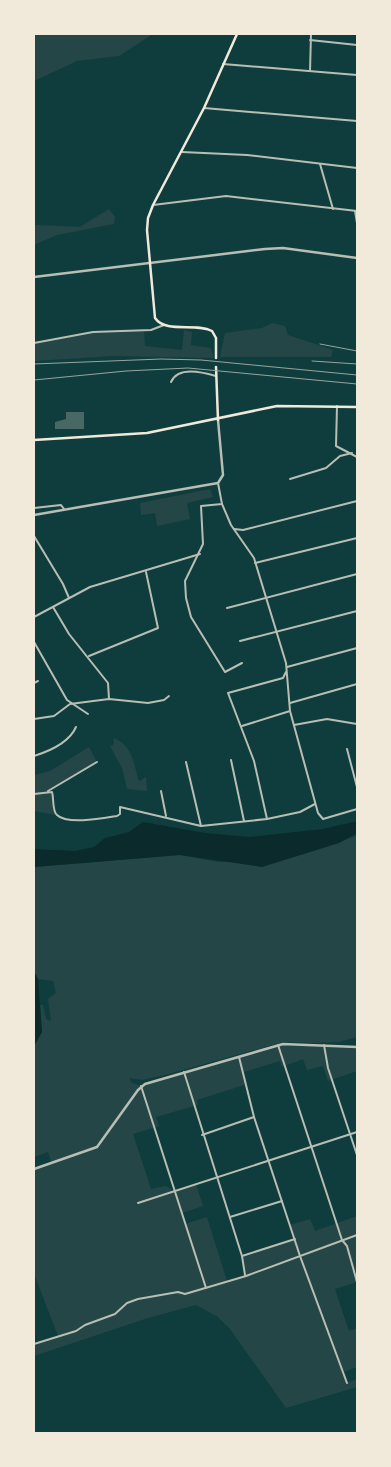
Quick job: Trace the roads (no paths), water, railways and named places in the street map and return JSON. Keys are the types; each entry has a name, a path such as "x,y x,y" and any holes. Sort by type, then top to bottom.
{"main road":[{"path":"216,358 216,338 212,332 204,328 164,325 157,322 154,315 147,230 148,218 153,204 204,108 237,34"},
{"path":"216,367 218,420"},
{"path":"34,440 115,437 218,420 277,406 357,407"}],"street":[{"path":"310,71 311,34"},
{"path":"310,40 357,45"},
{"path":"223,64 357,75"},
{"path":"204,108 357,121"},
{"path":"182,152 246,155 357,168"},
{"path":"320,164 332,209"},
{"path":"153,204 226,196 356,211 357,222"},
{"path":"34,277 283,248 357,258"},
{"path":"34,342 93,332 151,330 164,325"},
{"path":"171,382 175,376 187,372 198,371 216,376"},
{"path":"337,406 336,446 357,457"},
{"path":"218,420 223,475 218,483 222,504 234,530 250,550 266,598 287,668 290,711 318,813 323,818 357,809"},
{"path":"290,479 326,468 340,456 352,453"},
{"path":"34,515 218,483"},
{"path":"234,530 243,530 357,501"},
{"path":"222,504 201,506 203,544 200,554 185,581 186,598 191,617 225,672 242,663"},
{"path":"34,508 61,505 64,510"},
{"path":"34,536 57,572 69,598"},
{"path":"255,564 357,538"},
{"path":"34,617 103,582 146,572 200,554"},
{"path":"89,656 158,628 146,572"},
{"path":"227,608 357,574"},
{"path":"54,607 70,634 89,656 108,683 109,700"},
{"path":"240,641 357,611"},
{"path":"34,642 72,704 88,714"},
{"path":"287,668 357,648"},
{"path":"267,819 254,762 228,693 283,678 287,668"},
{"path":"34,683 38,681"},
{"path":"289,703 357,684"},
{"path":"34,719 54,716 72,704 109,700 148,703 164,700 169,696"},
{"path":"242,726 290,711"},
{"path":"294,725 327,720 357,724"},
{"path":"34,756 65,741 71,736 76,727"},
{"path":"347,749 357,787"},
{"path":"231,760 244,821"},
{"path":"34,794 48,791 97,762"},
{"path":"186,762 201,826"},
{"path":"48,791 52,792 56,814 63,818 87,821 117,816 120,814 120,807 166,816 201,826 267,819 300,812 315,804"},
{"path":"161,792 166,816"},
{"path":"278,1045 310,1148 342,1240 347,1246 357,1282"},
{"path":"34,1169 97,1147 141,1086 278,1045 324,1045 357,1048"},
{"path":"324,1045 328,1068 357,1154"},
{"path":"239,1057 254,1117 300,1256 347,1383"},
{"path":"184,1072 202,1135 242,1256 246,1276"},
{"path":"141,1086 206,1288"},
{"path":"202,1135 254,1117"},
{"path":"138,1203 357,1132"},
{"path":"230,1217 282,1201"},
{"path":"34,1344 76,1331 85,1325 115,1314 126,1303 178,1292 185,1294 206,1288 246,1276 357,1235"},
{"path":"242,1256 295,1239"}],"railway":[{"path":"320,344 357,351"},
{"path":"34,364 161,359 201,360 357,375"},
{"path":"312,361 357,364"},
{"path":"34,380 126,371 188,368 357,384"}]}
